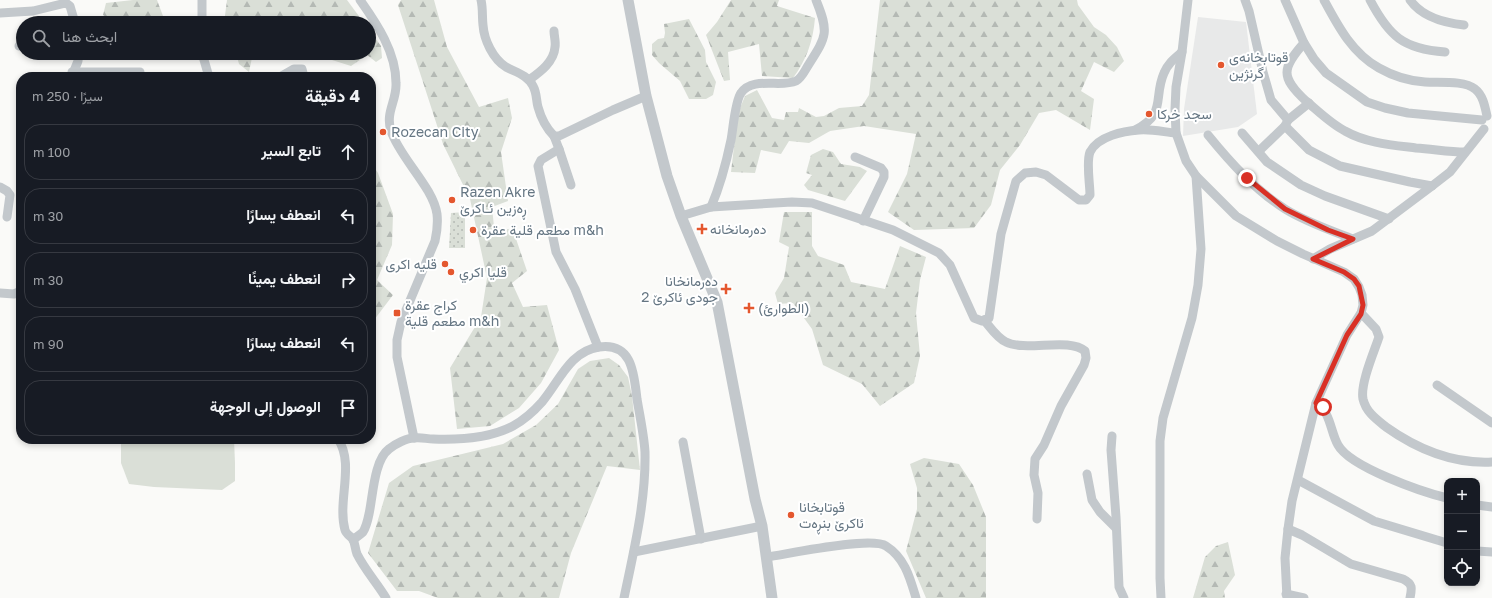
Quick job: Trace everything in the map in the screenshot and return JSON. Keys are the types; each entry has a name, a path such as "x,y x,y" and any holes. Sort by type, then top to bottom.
{"street":[{"path":"202,0 202,16"},
{"path":"360,0 371,16"},
{"path":"481,0 483,26 492,52 498,61 506,67 519,73 533,85 543,122 554,136 571,185"},
{"path":"628,0 646,96 667,176 681,216 717,302 762,526 772,598"},
{"path":"711,207 721,185 731,141 735,111 741,93 751,86 795,81 800,77 818,49 824,35 824,19 816,0"},
{"path":"1188,0 1176,87 1175,109 1176,133 1186,161 1196,176 1236,216 1277,241 1313,259 1344,272 1354,279 1359,286 1362,295 1363,305 1361,314 1347,335 1316,403 1292,501 1285,558 1286,596 1304,598"},
{"path":"1245,0 1271,100 1309,150 1340,166 1432,186"},
{"path":"1285,0 1304,43 1314,59 1326,72 1367,102 1384,108 1408,113 1487,117"},
{"path":"1324,0 1336,22 1350,42 1369,62 1379,68 1408,80 1448,82 1471,86 1480,94 1487,117"},
{"path":"1370,0 1387,28 1400,40 1426,50 1445,52"},
{"path":"1410,0 1428,15 1450,23 1464,25"},
{"path":"0,13 33,11 66,3 70,6 74,16"},
{"path":"376,23 380,29 391,56 396,82 389,117 391,130 396,142 433,202 437,213 435,241 403,316 397,340 397,357 414,438"},
{"path":"529,80 548,63 553,55 555,47 554,31"},
{"path":"1304,43 1293,56 1286,70 1288,81 1295,91 1345,131 1361,138 1385,144 1450,152 1465,152"},
{"path":"1133,131 1141,127 1154,116 1157,110 1164,73 1170,62 1182,52"},
{"path":"73,72 78,60"},
{"path":"204,60 208,72"},
{"path":"289,72 294,69 302,69 303,72"},
{"path":"554,136 559,136 646,96"},
{"path":"1258,151 1309,103"},
{"path":"1313,259 1372,231 1450,172 1465,152 1488,130 1481,125 1487,117"},
{"path":"681,216 711,207 792,202 812,203 893,230 940,253 950,265 974,318 982,321 989,318 1001,234 1016,181 1025,173 1036,172 1046,175 1079,200 1086,200 1090,195 1088,159 1098,142 1123,132 1151,130 1176,133"},
{"path":"1242,133 1267,162 1301,185 1325,196 1389,219"},
{"path":"1208,135 1247,178 1285,209 1328,230 1353,239"},
{"path":"559,149 541,160 538,166 556,252 575,289 598,347"},
{"path":"854,157 881,168 884,172 884,178 863,221"},
{"path":"1161,598 1160,441 1162,418 1192,318 1198,284 1201,249 1196,176"},
{"path":"0,187 7,191 10,195 7,217"},
{"path":"0,294 16,293"},
{"path":"1361,314 1376,329 1379,337 1364,385 1363,398 1366,408 1375,419 1398,436 1421,449 1449,458 1466,461 1492,462"},
{"path":"984,320 1005,342 1017,345 1081,347 1085,351 1086,358 1084,365 1061,406 1044,446 1036,459 1034,475 1038,494 1037,519"},
{"path":"353,540 363,531 367,520 377,469 381,460 390,448 414,438 433,439 469,437 498,432 513,426 523,420 543,401 566,367 574,359 585,352 598,347 618,348 630,361 634,374 645,457 642,500 634,552 624,598"},
{"path":"1437,385 1492,423"},
{"path":"1316,403 1323,407 1338,446 1344,452 1379,474 1413,489 1444,497"},
{"path":"1112,436 1111,450 1119,587 1124,598"},
{"path":"683,442 701,539"},
{"path":"341,444 345,454 346,464 342,516 345,532 353,540 357,553 386,598"},
{"path":"1087,474 1092,500 1100,512 1116,528"},
{"path":"1298,480 1374,521 1444,542"},
{"path":"1480,505 1492,507"},
{"path":"634,552 762,526"},
{"path":"1288,529 1302,535 1351,564 1410,582 1412,586 1410,598"},
{"path":"767,558 860,542 885,545 900,558 910,576 916,598"},
{"path":"1480,551 1492,552"}],"shaded area":[{"name":"قوتابخانەی گرنژین","path":"1198,17 1246,22 1257,114 1238,127 1183,136 1184,109"}],"green space":[{"path":"133,0 157,0 163,16 104,16 103,15 106,3"},
{"path":"227,0 347,0 359,16 225,16"},
{"path":"401,0 434,0 447,47 479,107 508,98 512,118 501,152 508,201 492,207 494,227 513,230 527,271 512,283 523,307 547,305 559,350 541,383 519,408 490,426 457,429 450,368 481,317 487,278 470,199 443,144 398,5"},
{"path":"731,0 779,0 777,6 815,18 813,34 806,57 793,78 762,76 759,44 728,52 730,80 724,81 706,35 717,22"},
{"path":"880,0 1077,0 1078,5 1094,27 1106,35 1117,47 1124,61 1114,72 1094,62 1081,91 1094,99 1090,130 1056,110 1039,113 1020,145 1000,170 991,205 974,228 914,230 888,212 907,174 916,134 864,126 830,131 809,143 789,141 781,154 761,150 755,173 731,172 738,113 745,96 757,90 772,118 784,120 786,112 798,112 799,108 816,117 824,116 839,108 862,106 869,95"},
{"path":"689,19 705,50 706,62 716,82 713,95 706,99 689,99 680,81 652,55 652,44 658,39 664,38 664,24"},
{"path":"376,39 381,46 382,58 376,62 373,60 376,60"},
{"path":"238,60 252,60 249,72 239,64"},
{"path":"332,60 360,60 351,66"},
{"path":"823,149 833,152 841,164 860,167 867,171 845,201 808,190 804,185 812,175 806,173 811,155"},
{"path":"376,170 393,214 392,245 377,280 393,295 376,317"},
{"path":"465,212 465,248 449,248 451,213"},
{"path":"784,212 812,212 812,246 818,256 844,265 851,282 885,289 900,246 926,257 920,280 916,313 920,356 914,383 880,406 862,384 823,365 812,329 793,303 778,304 775,293 784,278 789,247 779,242"},
{"path":"609,358 619,365 628,377 632,396 640,470 607,466 571,553 559,598 438,598 419,591 397,591 368,553 389,483 413,466 503,444 536,425 558,404 578,369 590,361"},
{"path":"121,444 234,444 235,481 222,490 154,487 129,484 121,463"},
{"path":"924,458 959,464 973,485 986,517 986,598 926,598 906,551 917,509 917,488 910,464"},
{"path":"1228,542 1235,575 1224,591 1225,598 1193,598 1205,557 1216,546"}],"place":[{"name":"قوتابخانەی گرنژین","path":"1221,65"},
{"name":"سجد خركا","path":"1149,114"},
{"name":"Rozecan City","path":"383,132"},
{"name":"Razen Akre ڕەزین ئـاکرێ","path":"452,200"},
{"name":"دەرمانخانە","path":"702,229"},
{"name":"مطعم قلية عقرة m&h","path":"473,230"},
{"name":"قليه اكرى","path":"445,264"},
{"name":"قليا اكري","path":"451,272"},
{"name":"دەرمانخانا جودی ئاکرێ 2","path":"726,289"},
{"name":"(الطوارئ)","path":"749,308"},
{"name":"كراج عقرة مطعم قلية m&h","path":"397,313"},
{"name":"قوتابخانا ئاکرێ بنڕەت","path":"791,515"}],"route":[{"path":"1247,178 1267,196 1285,209 1328,230 1353,239 1330,249 1313,259 1344,272 1354,279 1359,286 1363,305 1361,314 1347,335 1316,403 1323,407"}]}
